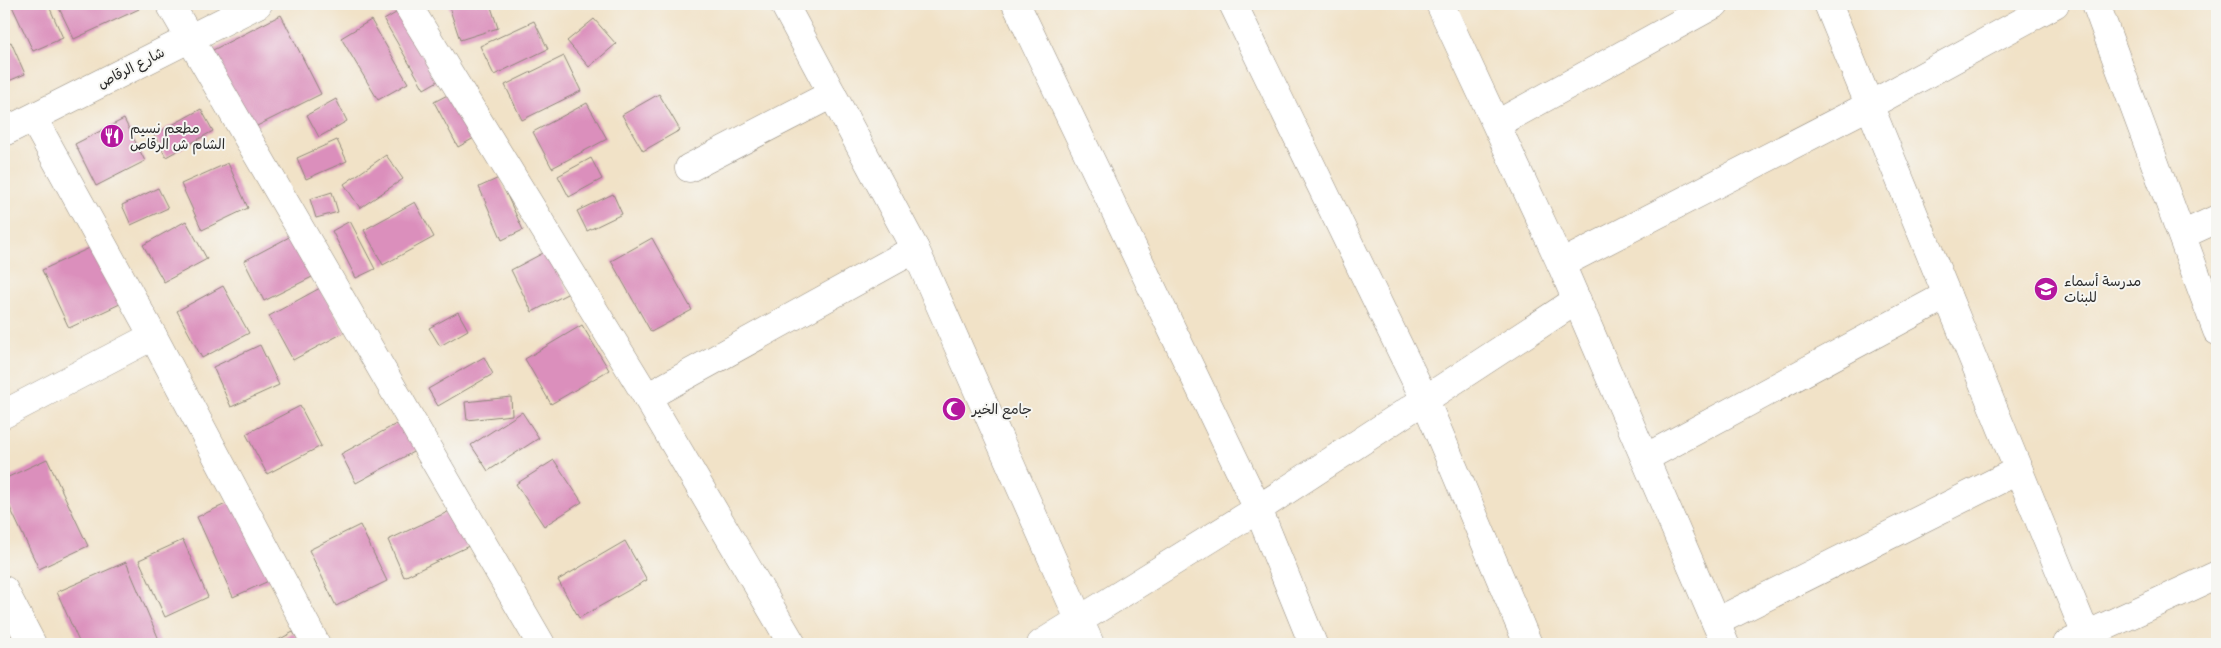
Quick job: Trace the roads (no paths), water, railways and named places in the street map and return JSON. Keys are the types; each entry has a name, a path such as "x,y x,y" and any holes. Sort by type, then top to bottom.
{"street":[{"path":"170,4 541,644"},
{"name":"شارع الرقاص","path":"4,132 258,4"},
{"path":"407,4 647,397 792,644"},
{"path":"784,4 915,249 1085,632"},
{"path":"1016,4 1258,509 1313,644"},
{"path":"1232,4 1424,400 1528,644"},
{"path":"1440,4 1561,264 1720,633 2019,470"},
{"path":"1497,124 1712,4"},
{"path":"1828,4 2019,470 2076,640 2217,575"},
{"path":"1561,264 1870,105 2055,4"},
{"path":"2096,4 2217,331"},
{"path":"689,168 832,94"},
{"path":"33,118 152,336 306,641"},
{"path":"2182,235 2217,219"},
{"path":"647,397 915,249"},
{"path":"1645,458 1947,295"},
{"path":"1041,644 1085,632 1258,509 1577,300"},
{"path":"4,414 152,336"},
{"path":"4,590 32,644"}],"place":[{"name":"مطعم نسيم الشام ش الرقاص","path":"112,136"},
{"name":"مدرسة أسماء للبنات","path":"2046,289"},
{"name":"جامع الخير","path":"954,409"}]}
